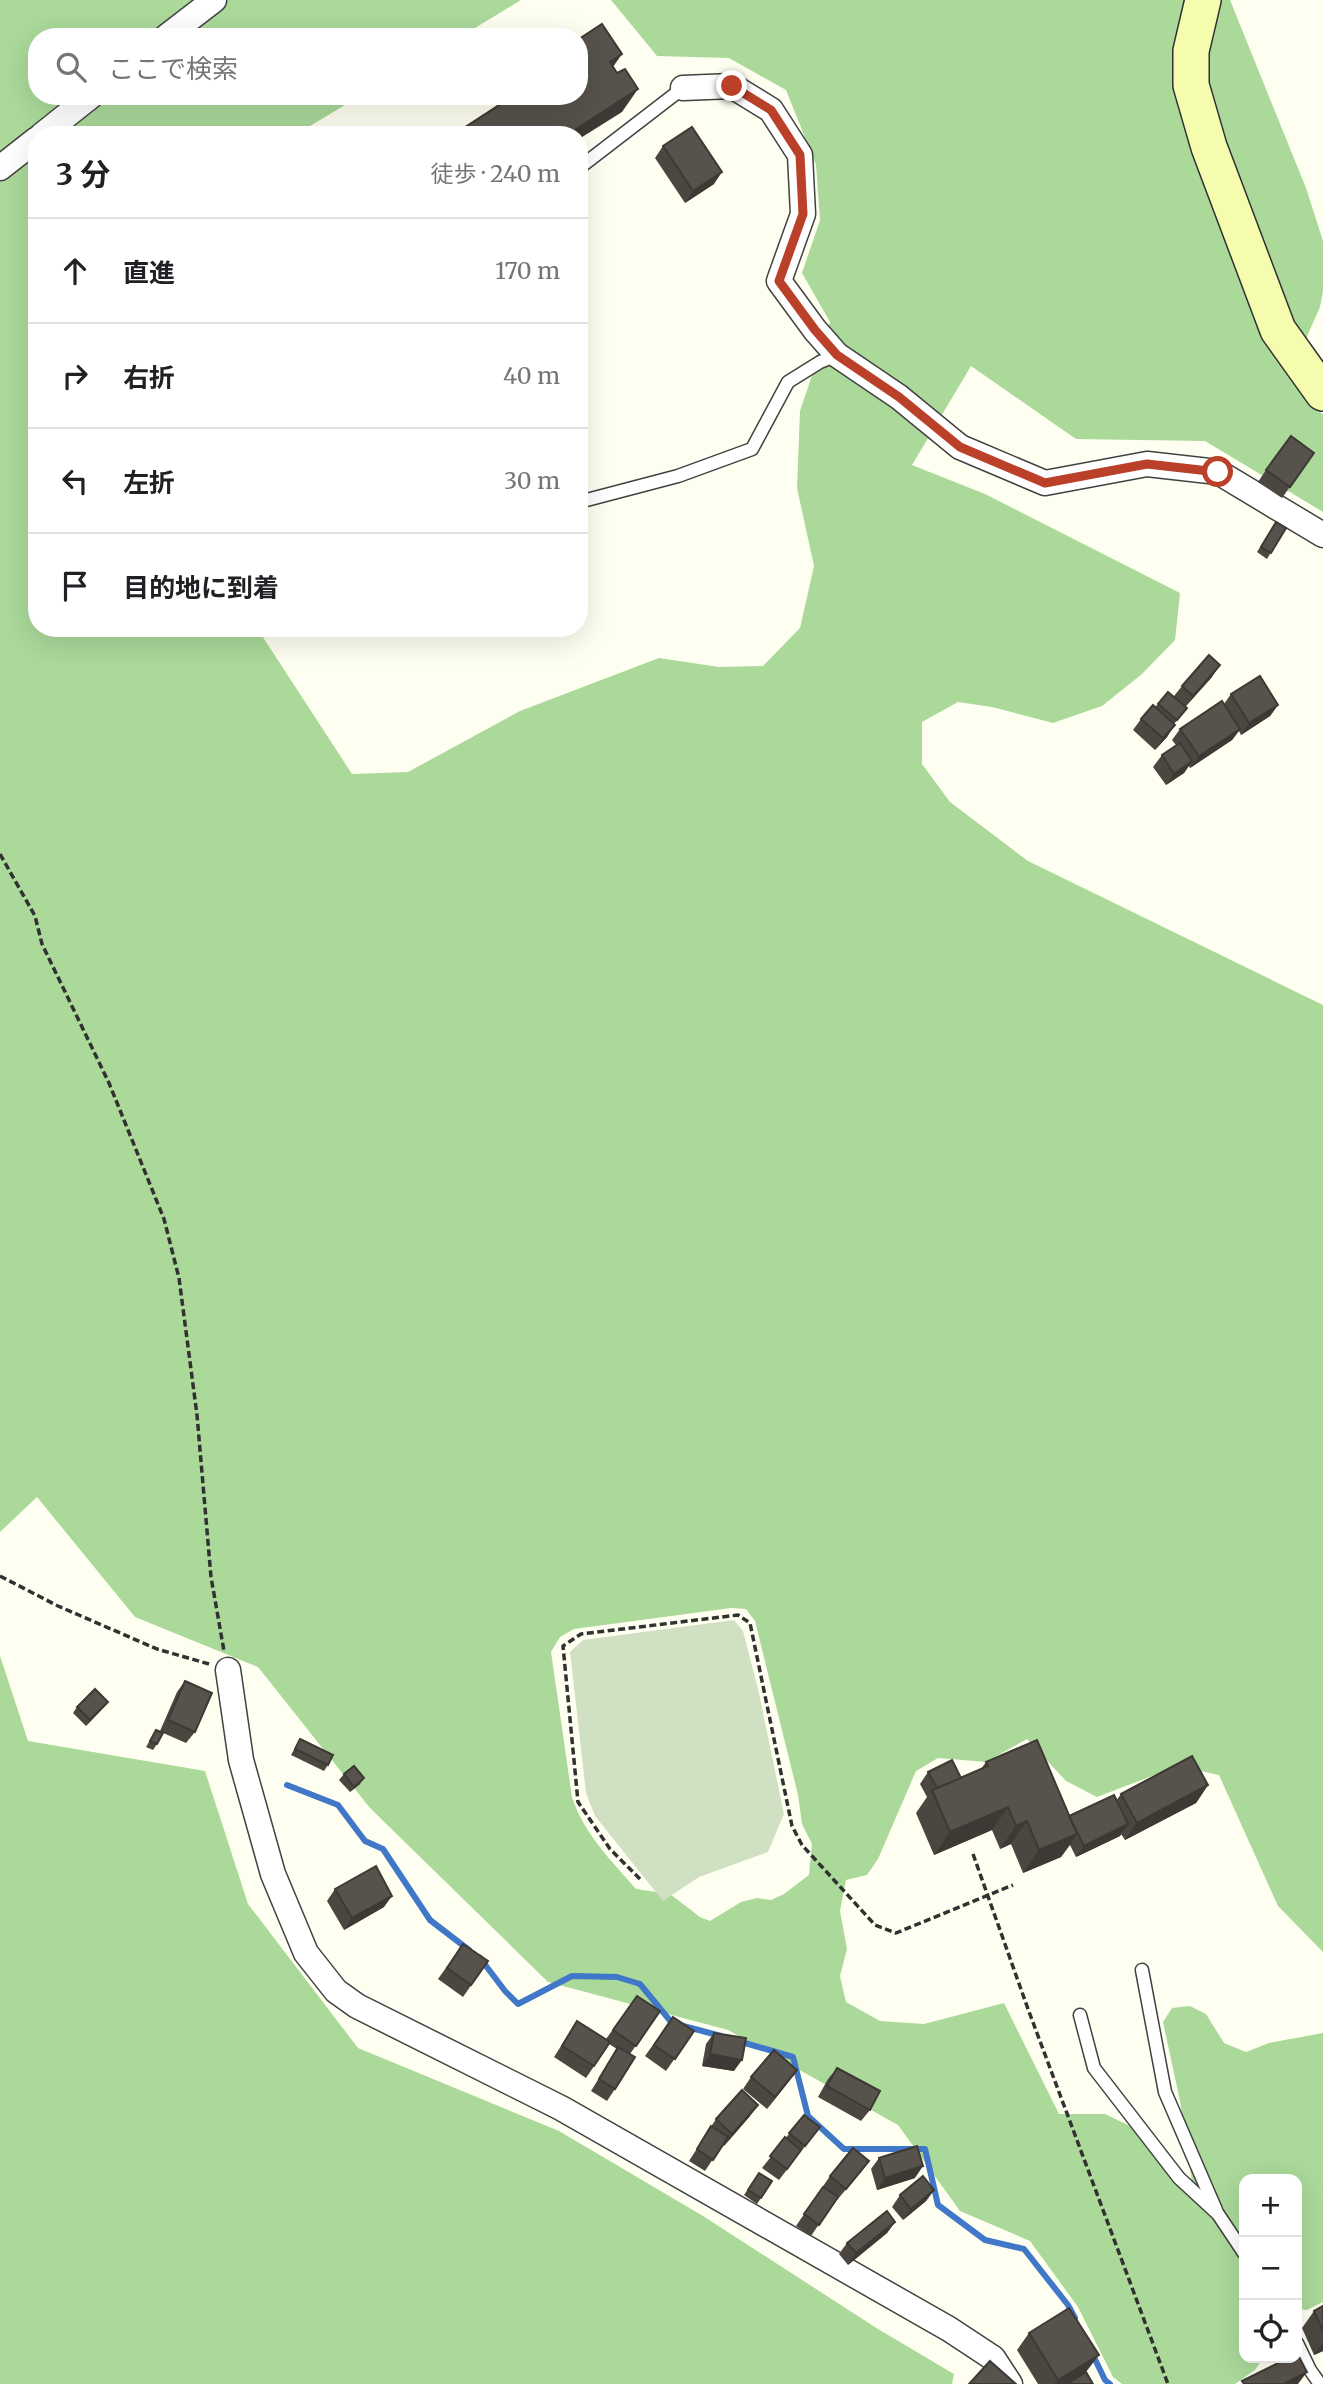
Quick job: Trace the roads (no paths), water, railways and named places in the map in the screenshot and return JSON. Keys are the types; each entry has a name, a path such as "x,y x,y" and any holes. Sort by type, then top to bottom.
{"street":[{"path":"178,28 214,0"},
{"path":"1203,0 1191,51 1191,85 1209,147 1278,330 1323,393"},
{"path":"683,88 732,86 771,110 800,155 803,214 779,281 837,355 899,397 960,447 1045,483 1147,464 1218,472 1323,535"},
{"path":"53,126 80,105"},
{"path":"0,168 28,146"},
{"path":"228,1670 241,1760 273,1874 306,1953 336,1991 357,2006 561,2108 949,2329 993,2358 1010,2384"}],"lane":[{"path":"588,161 683,88"},
{"path":"588,500 678,476 752,449 788,382 837,355"},
{"path":"1142,1970 1165,2092 1218,2214 1239,2246"},
{"path":"1080,2015 1094,2068 1179,2178 1218,2214"},
{"path":"1302,2353 1320,2384"}],"waterway":[{"path":"287,1785 338,1805 365,1841 383,1849 430,1920 469,1950"},
{"path":"480,1958 518,2004 572,1976 617,1977 640,1984 672,2023 721,2036"},
{"path":"738,2041 793,2057 808,2116 844,2149 925,2149 938,2205 985,2240 1024,2249 1075,2318"},
{"path":"1092,2353 1105,2380 1110,2384"}]}
